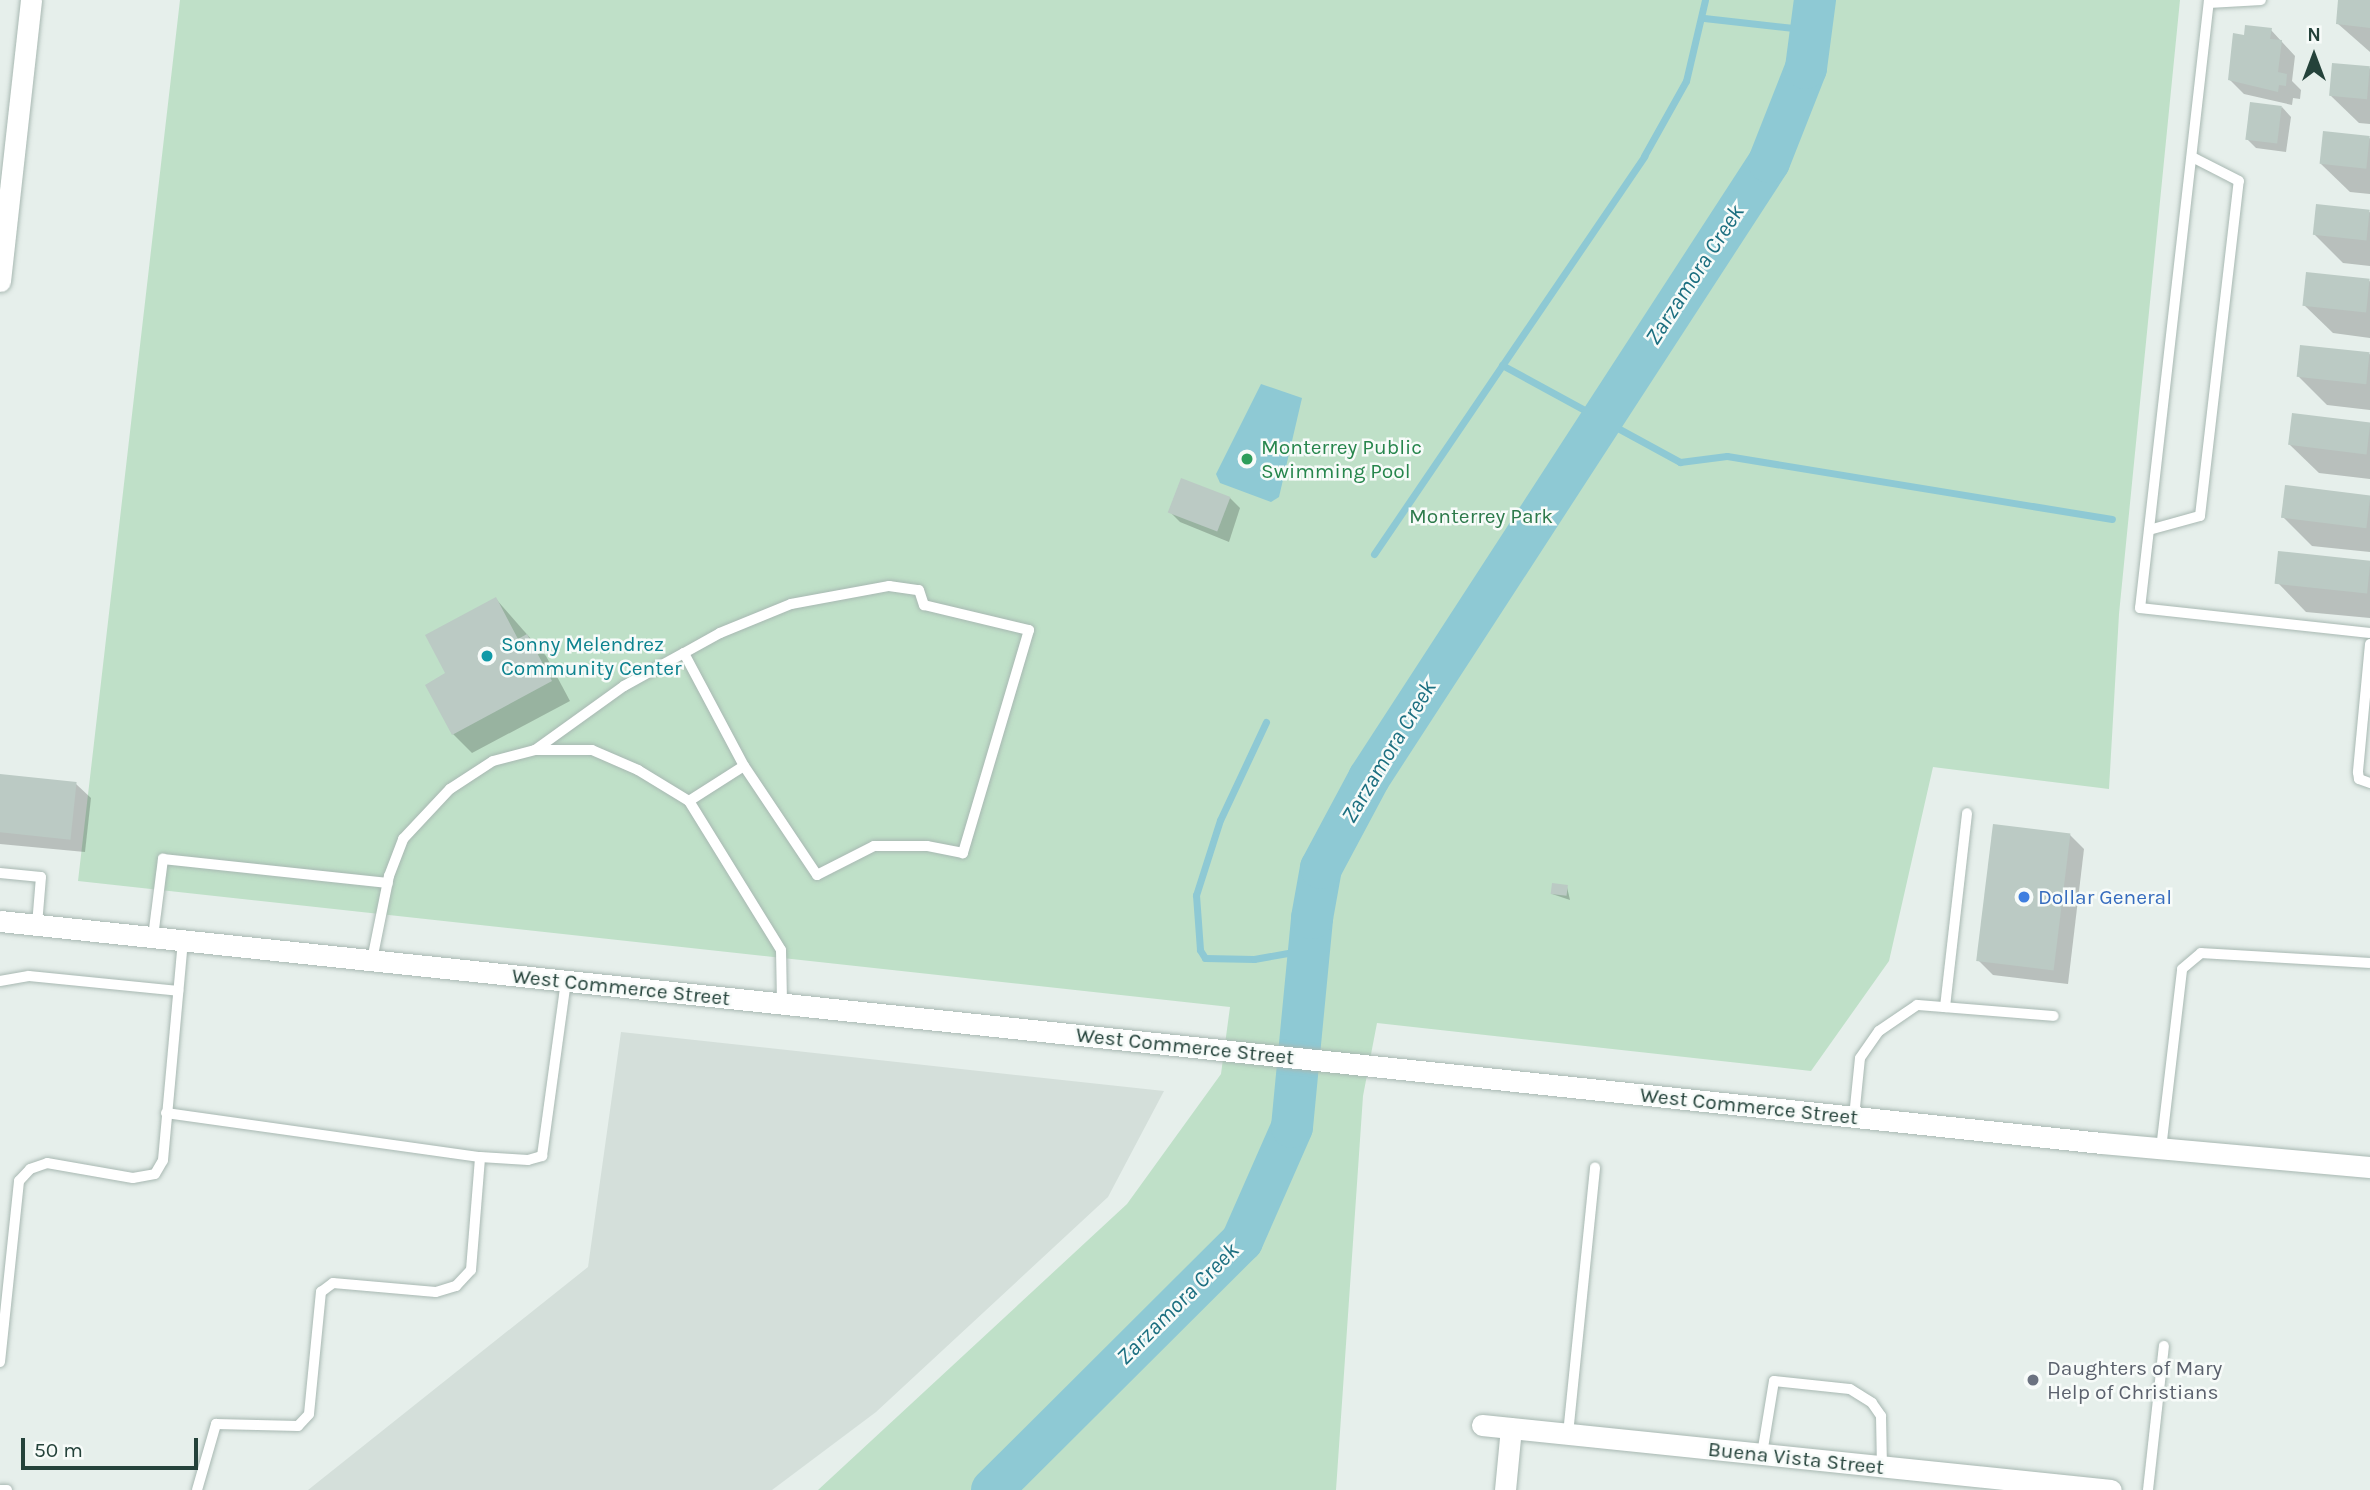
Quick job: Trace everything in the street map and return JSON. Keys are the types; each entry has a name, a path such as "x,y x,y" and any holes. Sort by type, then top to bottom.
{"main road":[{"path":"0,281 31,0"},
{"name":"West Commerce Street","path":"0,921 2161,1149 2370,1167"},
{"name":"Buena Vista Street","path":"1482,1425 2111,1490"},
{"path":"1505,1490 1511,1428"}],"lane":[{"path":"2260,0 2209,1 2140,608 2370,633"},
{"path":"2149,530 2200,516 2239,181 2192,157"},
{"path":"535,750 624,686 684,653 791,604 890,586 919,590 924,605 1029,630 963,853 927,846 874,846 817,875 744,766 684,653"},
{"path":"2370,644 2358,772 2359,779 2370,783"},
{"path":"372,960 388,883 402,839 450,789 493,761 535,750 592,750 638,770 689,801 781,950 782,1003"},
{"path":"689,801 744,766"},
{"path":"1945,1007 1967,813"},
{"path":"153,937 163,859 388,883"},
{"path":"0,873 41,877 37,925"},
{"path":"0,1362 19,1181 30,1169 47,1163 132,1178 155,1174 163,1160 183,941"},
{"path":"2161,1149 2182,969 2201,953 2370,963"},
{"path":"0,981 29,976 178,991"},
{"path":"166,1113 480,1157 528,1160 542,1156 566,981"},
{"path":"1854,1117 1860,1058 1879,1031 1917,1005 2054,1016"},
{"path":"197,1490 216,1424 298,1426 309,1414 321,1292 333,1283 436,1292 457,1286 471,1270 480,1157"},
{"path":"1568,1434 1594,1167"},
{"path":"2148,1490 2164,1346"},
{"path":"1762,1454 1774,1381 1850,1388 1872,1403 1881,1416 1882,1466"},
{"path":"0,1490 7,1490"}],"shaded area":[{"path":"621,1032 1164,1091 1108,1197 876,1412 772,1490 308,1490 588,1267"}],"green space":[{"name":"Monterrey Park","path":"180,0 2180,0 2119,614 2109,789 1933,767 1889,961 1811,1071 1377,1023 1363,1096 1336,1490 818,1490 1127,1204 1221,1074 1230,1007 78,881"}],"water":[{"path":"1261,384 1302,398 1279,497 1271,502 1220,483 1216,474"}],"building":[{"path":"2338,0 2370,0 2370,28 2336,24"},
{"path":"2245,25 2272,28 2270,39 2282,40 2278,72 2287,74 2286,86 2279,85 2278,92 2228,80 2233,33 2244,35"},
{"path":"2332,63 2370,66 2367,99 2329,96"},
{"path":"2250,102 2282,106 2277,144 2245,140"},
{"path":"2323,131 2370,136 2366,169 2320,164"},
{"path":"2316,204 2370,210 2366,240 2313,235"},
{"path":"2306,272 2370,279 2366,313 2302,306"},
{"path":"2300,345 2370,352 2366,384 2297,377"},
{"path":"2292,413 2370,423 2367,454 2288,445"},
{"path":"1181,478 1230,497 1217,532 1168,513"},
{"path":"2285,485 2370,495 2366,528 2281,518"},
{"path":"2278,551 2370,561 2367,594 2275,584"},
{"name":"Sonny Melendrez Community Center","path":"496,597 518,639 527,634 552,681 452,735 425,685 445,673 425,635"},
{"path":"0,774 77,782 71,840 0,832"},
{"name":"Dollar General","path":"1993,824 2070,834 2054,970 1976,961"},
{"path":"1552,883 1568,885 1567,896 1551,894"}],"waterway":[{"path":"1374,554 1644,156 1686,81 1705,0"},
{"name":"Zarzamora Creek","path":"992,1490 1242,1241 1292,1127 1312,918 1321,868 1369,778 1769,162 1806,68 1815,0"},
{"path":"1704,18 1811,30"},
{"path":"1502,365 1680,462 1727,456 2112,519"},
{"path":"1266,722 1220,820 1196,895 1200,950 1205,958 1254,959 1293,952 1310,938"}],"place":[{"name":"Monterrey Public Swimming Pool","path":"1247,459"},
{"name":"Sonny Melendrez Community Center","path":"487,656"},
{"name":"Dollar General","path":"2024,897"},
{"name":"Daughters of Mary Help of Christians","path":"2033,1380"}]}
